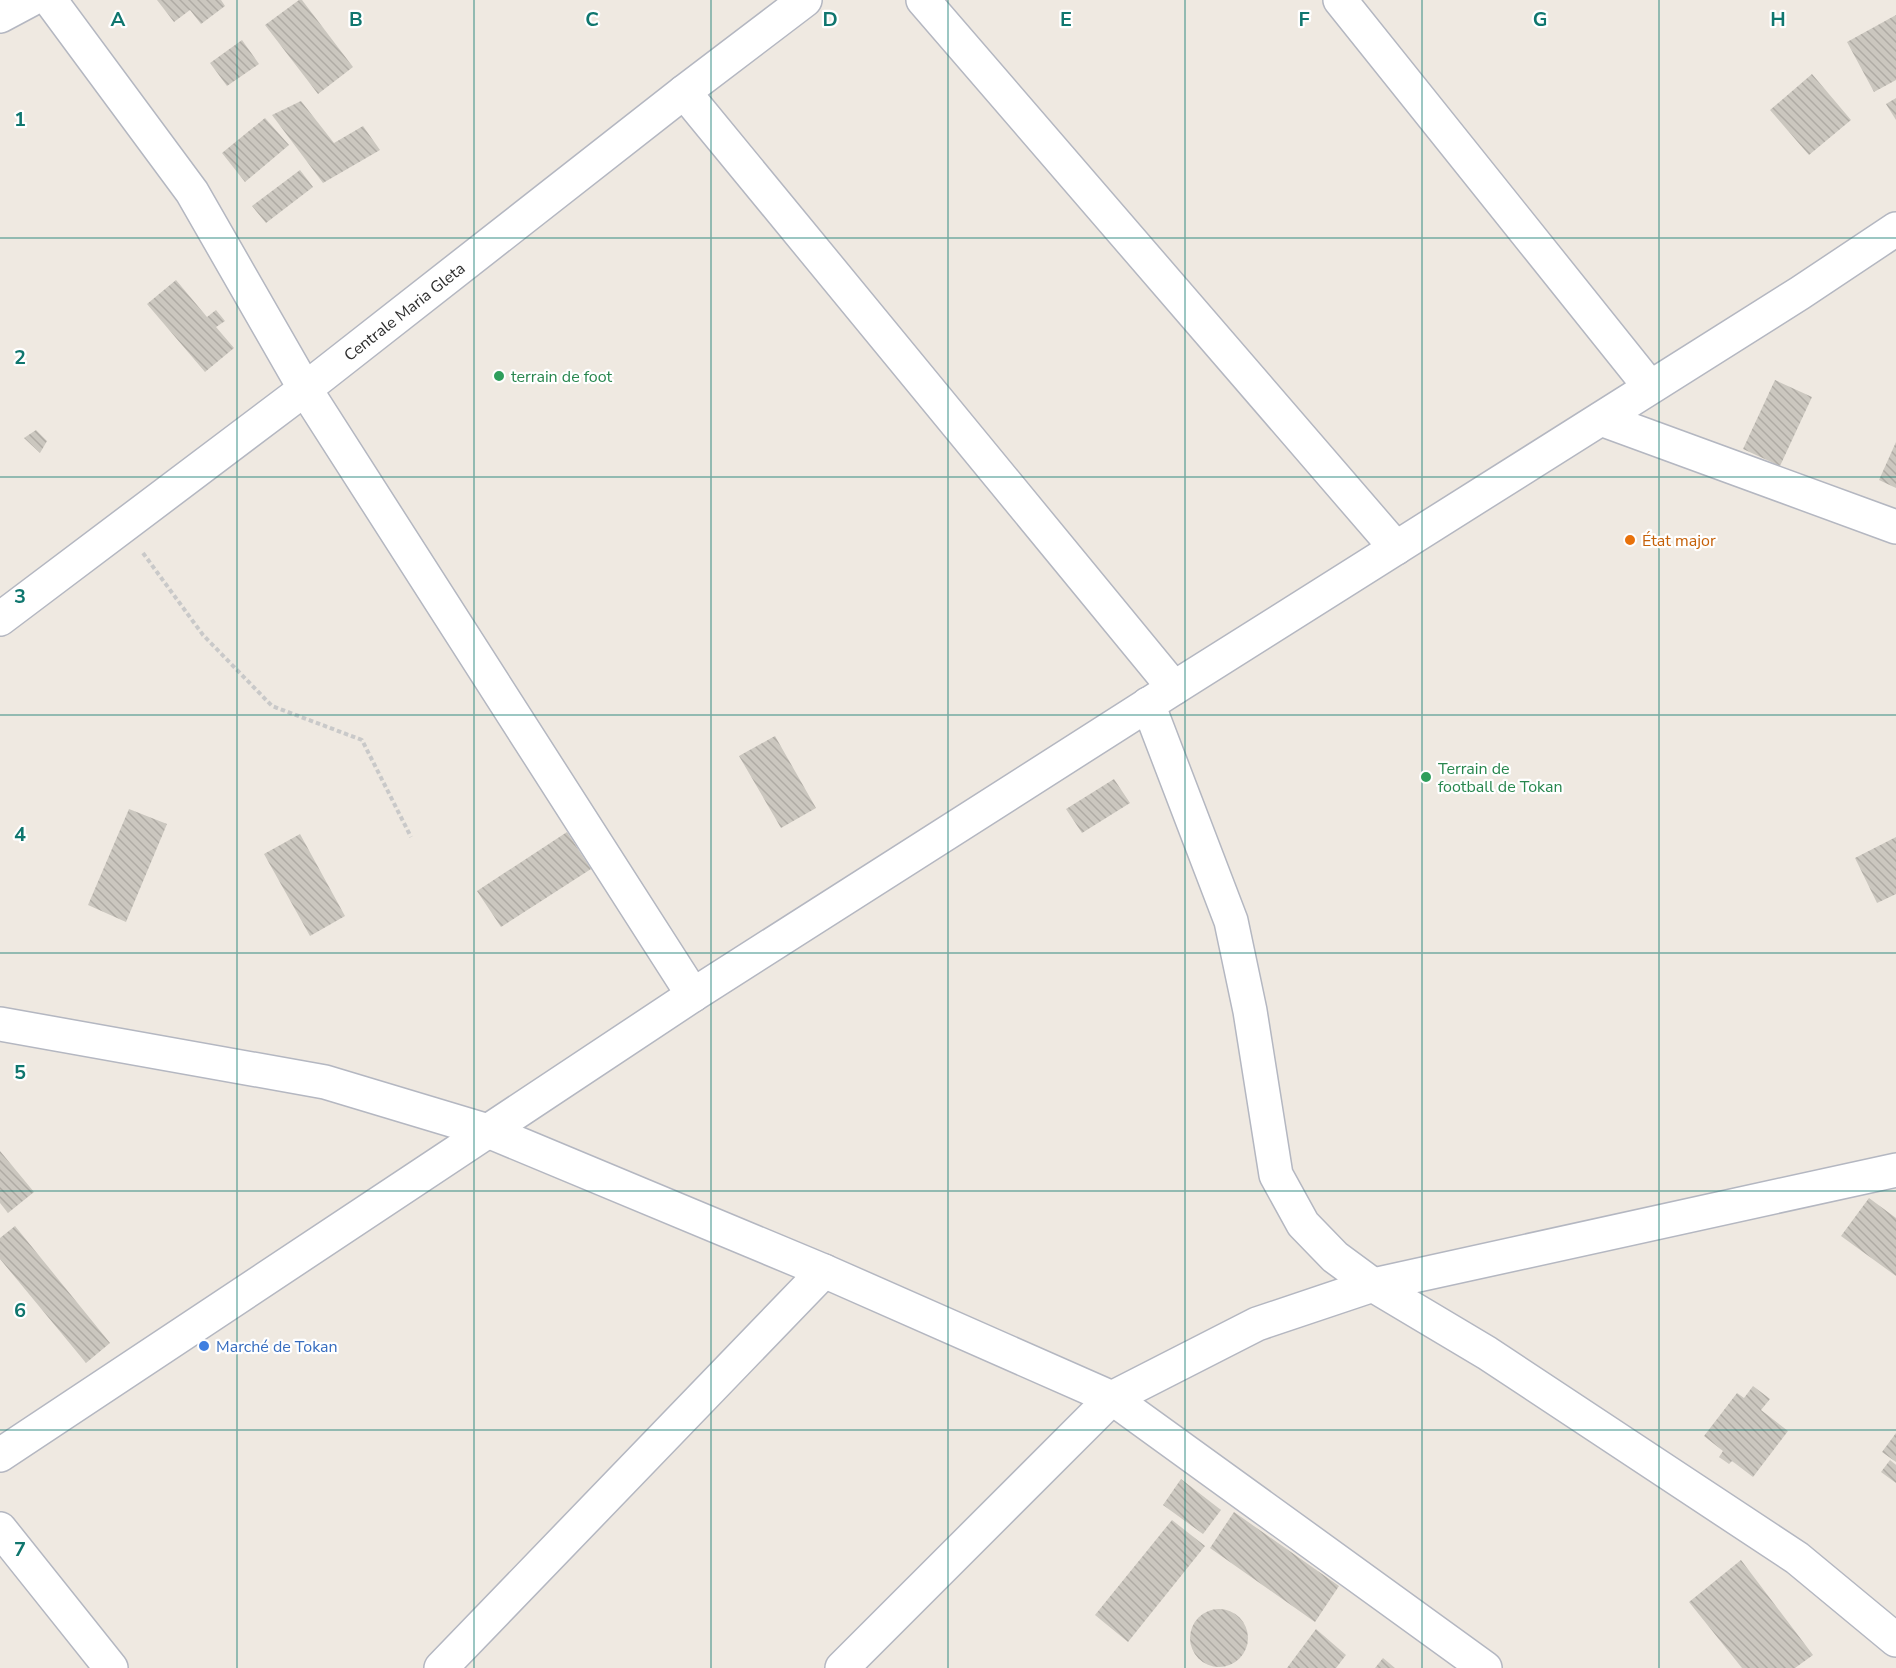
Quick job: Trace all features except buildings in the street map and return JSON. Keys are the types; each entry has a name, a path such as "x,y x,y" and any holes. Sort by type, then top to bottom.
{"street":[{"path":"0,15 30,0"},
{"path":"50,0 192,192 305,389 693,995"},
{"name":"Centrale Maria Gleta","path":"0,619 305,389 805,0"},
{"path":"923,0 1396,548"},
{"path":"1340,0 1650,387"},
{"path":"684,92 1161,696 1231,921 1250,1011 1276,1175 1303,1224 1335,1257 1373,1285 1487,1353 1797,1558 1896,1640"},
{"path":"0,1455 693,995 1161,696 1800,293 1896,229"},
{"path":"1601,419 1896,527"},
{"path":"0,1024 325,1082 488,1131 824,1271 1112,1398 1485,1668"},
{"path":"842,1668 1112,1398 1257,1324 1373,1285 1896,1170"},
{"path":"441,1668 824,1271"},
{"path":"0,1529 111,1668"}],"path":[{"path":"123,525 203,635 272,706 363,740 411,837"}],"place":[{"name":"terrain de foot","path":"499,376"},
{"name":"État major","path":"1630,540"},
{"name":"Terrain de football de Tokan","path":"1426,777"},
{"name":"Marché de Tokan","path":"204,1346"}]}
